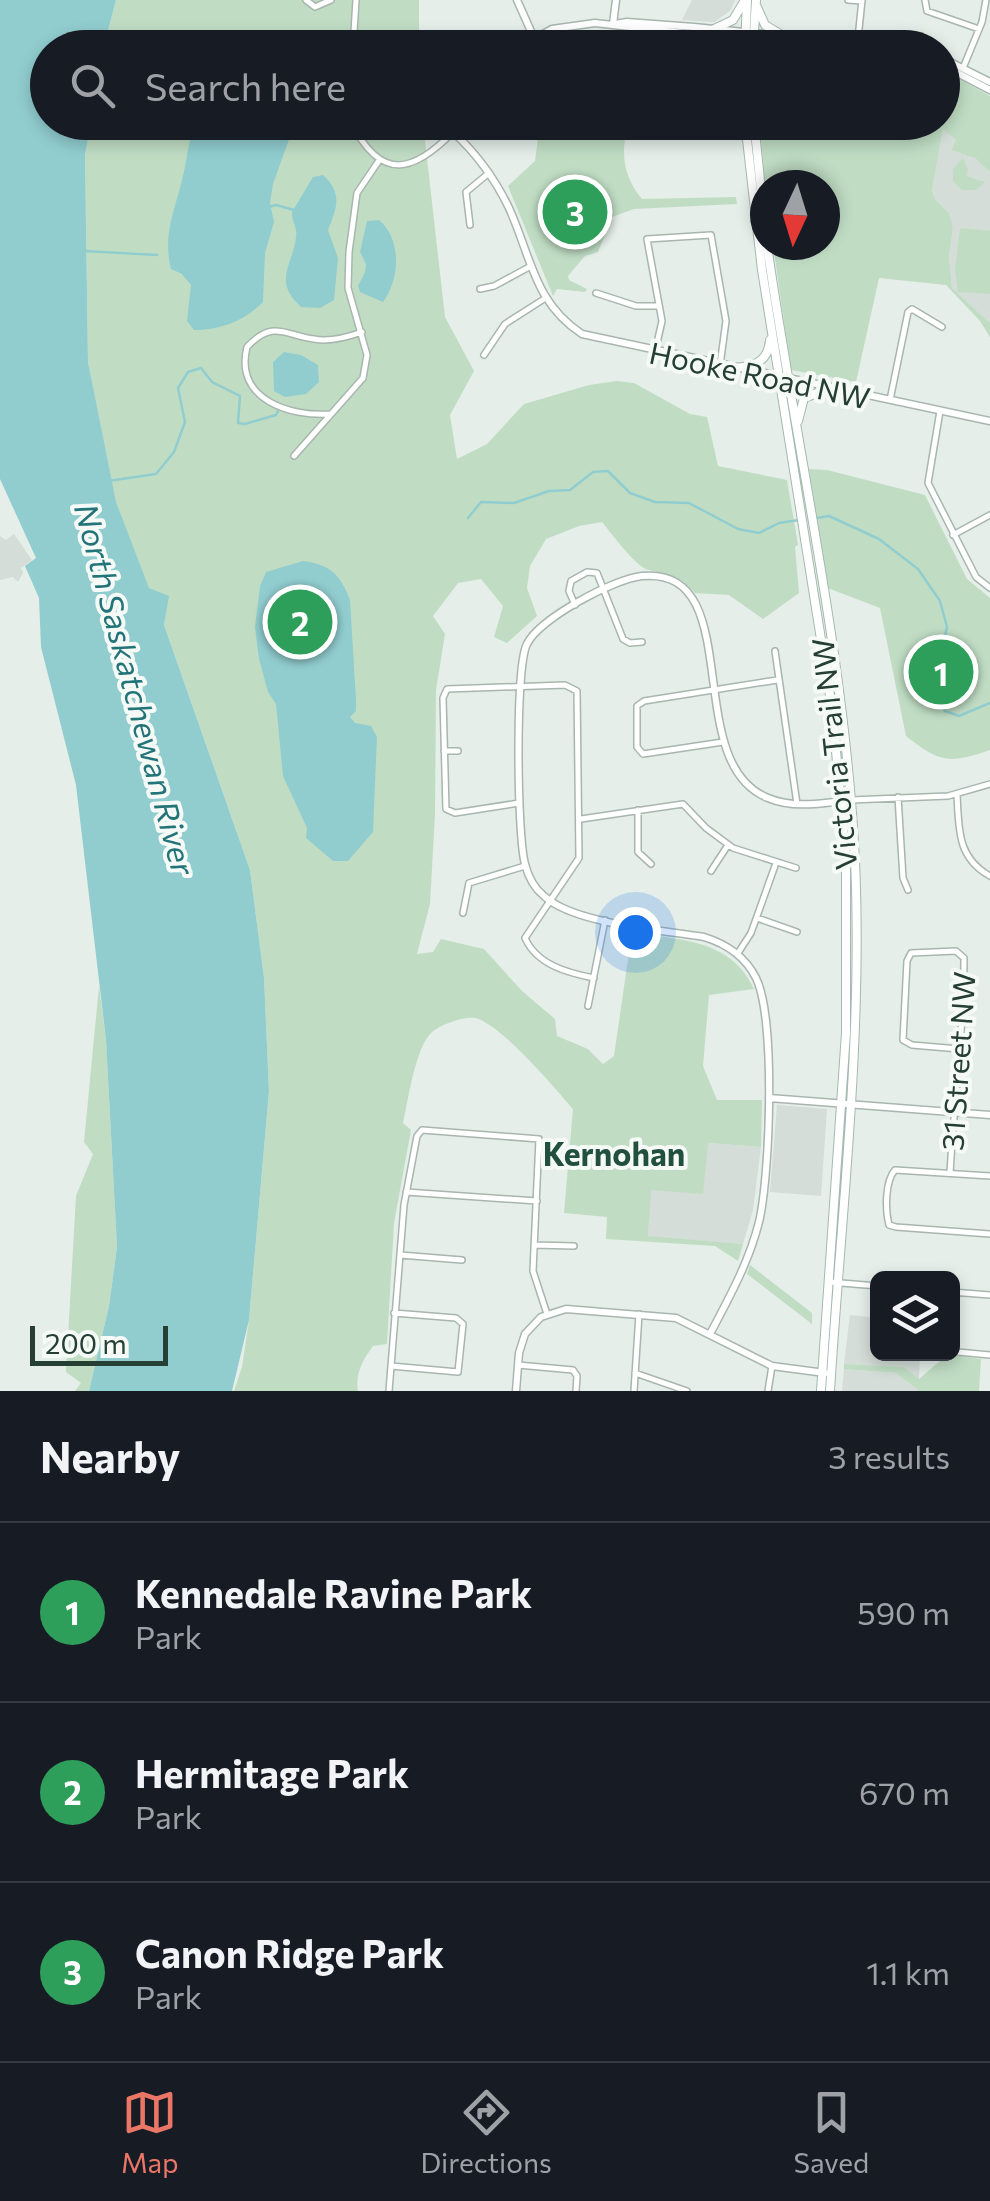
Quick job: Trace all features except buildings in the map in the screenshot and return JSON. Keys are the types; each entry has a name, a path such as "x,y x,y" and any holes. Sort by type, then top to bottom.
{"main road":[{"path":"718,30 751,1"},
{"path":"751,1 762,22 774,30"},
{"path":"750,30 751,1"},
{"name":"Victoria Trail NW","path":"748,140 753,170"},
{"name":"Victoria Trail NW","path":"754,140 754,170"},
{"name":"Victoria Trail NW","path":"763,260 771,326 798,440 803,497"},
{"name":"Victoria Trail NW","path":"770,260 846,801 846,1104 827,1373 830,1391"},
{"path":"731,368 762,361 768,351 771,326"},
{"path":"798,440 804,398 830,388"},
{"name":"Victoria Trail NW","path":"821,1391 827,1373"}],"street":[{"path":"306,0 316,7 331,0"},
{"path":"354,30 356,0"},
{"path":"517,0 530,30"},
{"path":"613,24 616,0"},
{"path":"848,0 862,1 859,30"},
{"path":"924,0 927,11 980,29"},
{"path":"986,0 980,29 962,70 990,86"},
{"path":"557,30 574,24 627,22 690,30"},
{"path":"362,140 380,159 396,164 416,163 444,140"},
{"name":"Hooke Road NW","path":"459,140 489,173 508,207 544,299 566,324 582,334 990,421"},
{"path":"294,456 364,378 367,355 348,288 352,224 357,193 380,159"},
{"path":"470,225 466,192 489,173"},
{"path":"654,352 662,321 647,239 711,236 726,321 720,365"},
{"path":"480,289 532,266"},
{"path":"596,292 636,306 658,306"},
{"path":"484,355 505,324 544,299"},
{"path":"890,400 908,312 912,309 942,327"},
{"path":"332,414 303,412 268,402 257,394 244,369 247,347 261,335 278,330 314,340 362,332"},
{"path":"940,411 928,484 976,577 990,588"},
{"path":"953,535 990,515"},
{"path":"575,605 568,588 574,579 597,573 624,639 642,642"},
{"path":"710,1334 740,1276 759,1220 767,1171 769,1098 762,999 755,975 738,953 704,937 575,914 550,902 536,887 525,866 521,803 522,654 531,637 550,618 629,578 647,576 671,581 686,591 703,618 723,742 731,766 747,786 770,800 796,804 956,795 990,784"},
{"path":"775,651 796,804"},
{"path":"723,742 639,752 638,704 777,680"},
{"path":"521,803 448,811 445,691 574,687 578,695 579,858 525,938 556,968 594,978"},
{"path":"444,751 458,750"},
{"path":"956,795 961,844 974,865 990,876"},
{"path":"898,797 903,878 908,890"},
{"path":"581,819 683,804 728,844 796,868"},
{"path":"638,810 638,852 651,864"},
{"path":"711,872 728,844"},
{"path":"738,953 776,863"},
{"path":"462,913 469,883 525,866"},
{"path":"756,918 797,932"},
{"path":"588,1006 605,920"},
{"name":"31 Street NW","path":"950,1173 965,960 959,952 911,953 907,960 904,1042 958,1049"},
{"path":"769,1098 990,1115"},
{"path":"389,1391 406,1192 420,1131 533,1136 540,1140 535,1283 547,1314"},
{"path":"990,1176 892,1171 888,1223 896,1228 990,1234"},
{"path":"406,1192 537,1201"},
{"path":"534,1245 574,1246"},
{"path":"399,1255 462,1260"},
{"path":"833,1283 870,1285"},
{"path":"960,1292 990,1295"},
{"path":"516,1391 522,1341 532,1324 547,1314 566,1309 676,1318 772,1366 827,1373"},
{"path":"391,1366 458,1372 463,1324 456,1318 394,1313"},
{"path":"634,1391 639,1314"},
{"path":"960,1350 990,1355"},
{"path":"518,1365 568,1368 575,1372 576,1391"},
{"path":"768,1391 772,1366"},
{"path":"635,1373 687,1391"}],"shaded area":[{"path":"692,0 735,0 730,11 714,22 682,20"},
{"path":"941,140 956,140 990,172 990,323 952,288 949,257 953,228 932,190"},
{"path":"14,534 32,560 21,568 23,573 18,582 13,577 0,580 0,536 6,540"},
{"path":"777,1105 827,1109 821,1196 770,1192"},
{"path":"708,1143 761,1147 753,1210 743,1244 648,1237 650,1190"},
{"path":"850,1315 870,1317 870,1361 920,1361 919,1379 904,1367 844,1364"},
{"path":"844,1369 896,1373 919,1391 842,1391"}],"green space":[{"path":"116,0 419,0 419,30 108,30"},
{"path":"960,79 990,96 990,172 975,158 952,150 956,140 960,140"},
{"path":"88,140 425,140 445,317 474,371 450,415 457,459 487,444 524,404 617,381 634,383 690,414 707,417 718,466 787,480 798,545 795,547 799,593 763,619 729,595 695,593 677,578 641,566 602,522 546,539 530,566 527,588 537,616 507,643 494,637 503,606 481,579 458,583 433,616 445,634 436,690 430,904 417,954 433,952 441,939 484,949 522,991 555,1019 557,1036 588,1049 603,1064 614,1056 632,932 702,945 732,960 754,989 709,995 703,1066 717,1100 762,1100 761,1147 708,1143 703,1194 651,1190 648,1236 743,1244 738,1261 715,1246 606,1239 607,1217 564,1213 573,1109 499,1032 475,1018 458,1020 435,1030 425,1041 410,1089 403,1123 411,1130 394,1223 387,1344 373,1346 366,1356 359,1373 358,1391 234,1391 249,1320 269,1091 264,978 250,870 164,625 168,596 149,589 114,501 88,362"},
{"path":"538,140 625,140 630,181 642,199 736,197 737,204 634,209 612,217 598,252 585,256 568,276 587,289 585,292 557,289 553,296 508,186 535,161"},
{"path":"761,140 941,140 932,190 949,213 953,228 949,257 952,288 990,323 990,337 946,285 879,278 856,382 791,370 775,260 840,260 840,170 764,170"},
{"path":"963,158 966,176 985,182 976,190 962,190 953,181 953,169"},
{"path":"960,228 990,231 990,294 958,292 955,270"},
{"path":"809,469 925,495 967,579 990,598 990,750 965,758 946,758 928,752 906,736 880,608 825,587"},
{"path":"99,986 106,1040 117,1247 109,1306 89,1391 75,1391 81,1383 66,1372 76,1196 93,1154 84,1142"},
{"path":"750,1265 812,1313 812,1324 747,1274"},
{"path":"960,1356 981,1359 979,1391 919,1391 896,1373 844,1369 844,1364 904,1367 919,1379 940,1361 960,1361"}],"water":[{"name":"North Saskatchewan River","path":"0,0 116,0 108,30 30,30 30,140 88,140 88,362 116,502 149,588 169,596 164,625 250,870 264,978 269,1091 249,1320 232,1391 89,1391 109,1306 117,1247 106,1040 76,785 41,647 39,598 25,566 36,558 0,479"},
{"path":"191,140 289,140 273,184 270,203 274,222 265,253 263,302 232,323 214,328 194,330 187,321 191,285 171,269 169,236"},
{"path":"323,175 336,195 328,230 338,258 334,300 320,308 301,307 292,298 286,281 296,234 292,212 313,177"},
{"path":"379,220 392,238 396,260 393,283 383,302 360,292 358,286 365,272 360,252 367,221"},
{"path":"284,352 301,355 318,365 319,382 306,394 285,397 274,391 273,362"},
{"path":"303,561 328,568 338,577 350,600 356,711 350,717 355,723 371,726 377,737 373,832 348,861 333,861 306,838 307,828 283,776 276,704 268,692 259,659 255,627 260,586 266,572"}],"waterway":[{"path":"268,207 294,210"},
{"path":"84,251 157,255"},
{"path":"108,481 156,474 174,452 185,422 178,388 188,372 201,368 212,382 240,396 238,423 276,415 278,411"},
{"path":"468,518 481,502 514,503 549,491 570,490 593,472 608,471 630,493 655,502 689,503 738,529 759,533 779,523 799,520"},
{"path":"817,518 829,516 879,539 918,569 940,601 947,627 942,649 948,674 940,704 945,711 959,716 990,703"}],"place":[{"name":"Canon Ridge Park","path":"575,212"},
{"name":"Hermitage Park","path":"300,622"},
{"name":"Kennedale Ravine Park","path":"941,672"}],"district":[{"name":"Kernohan","path":"614,1153"}]}
